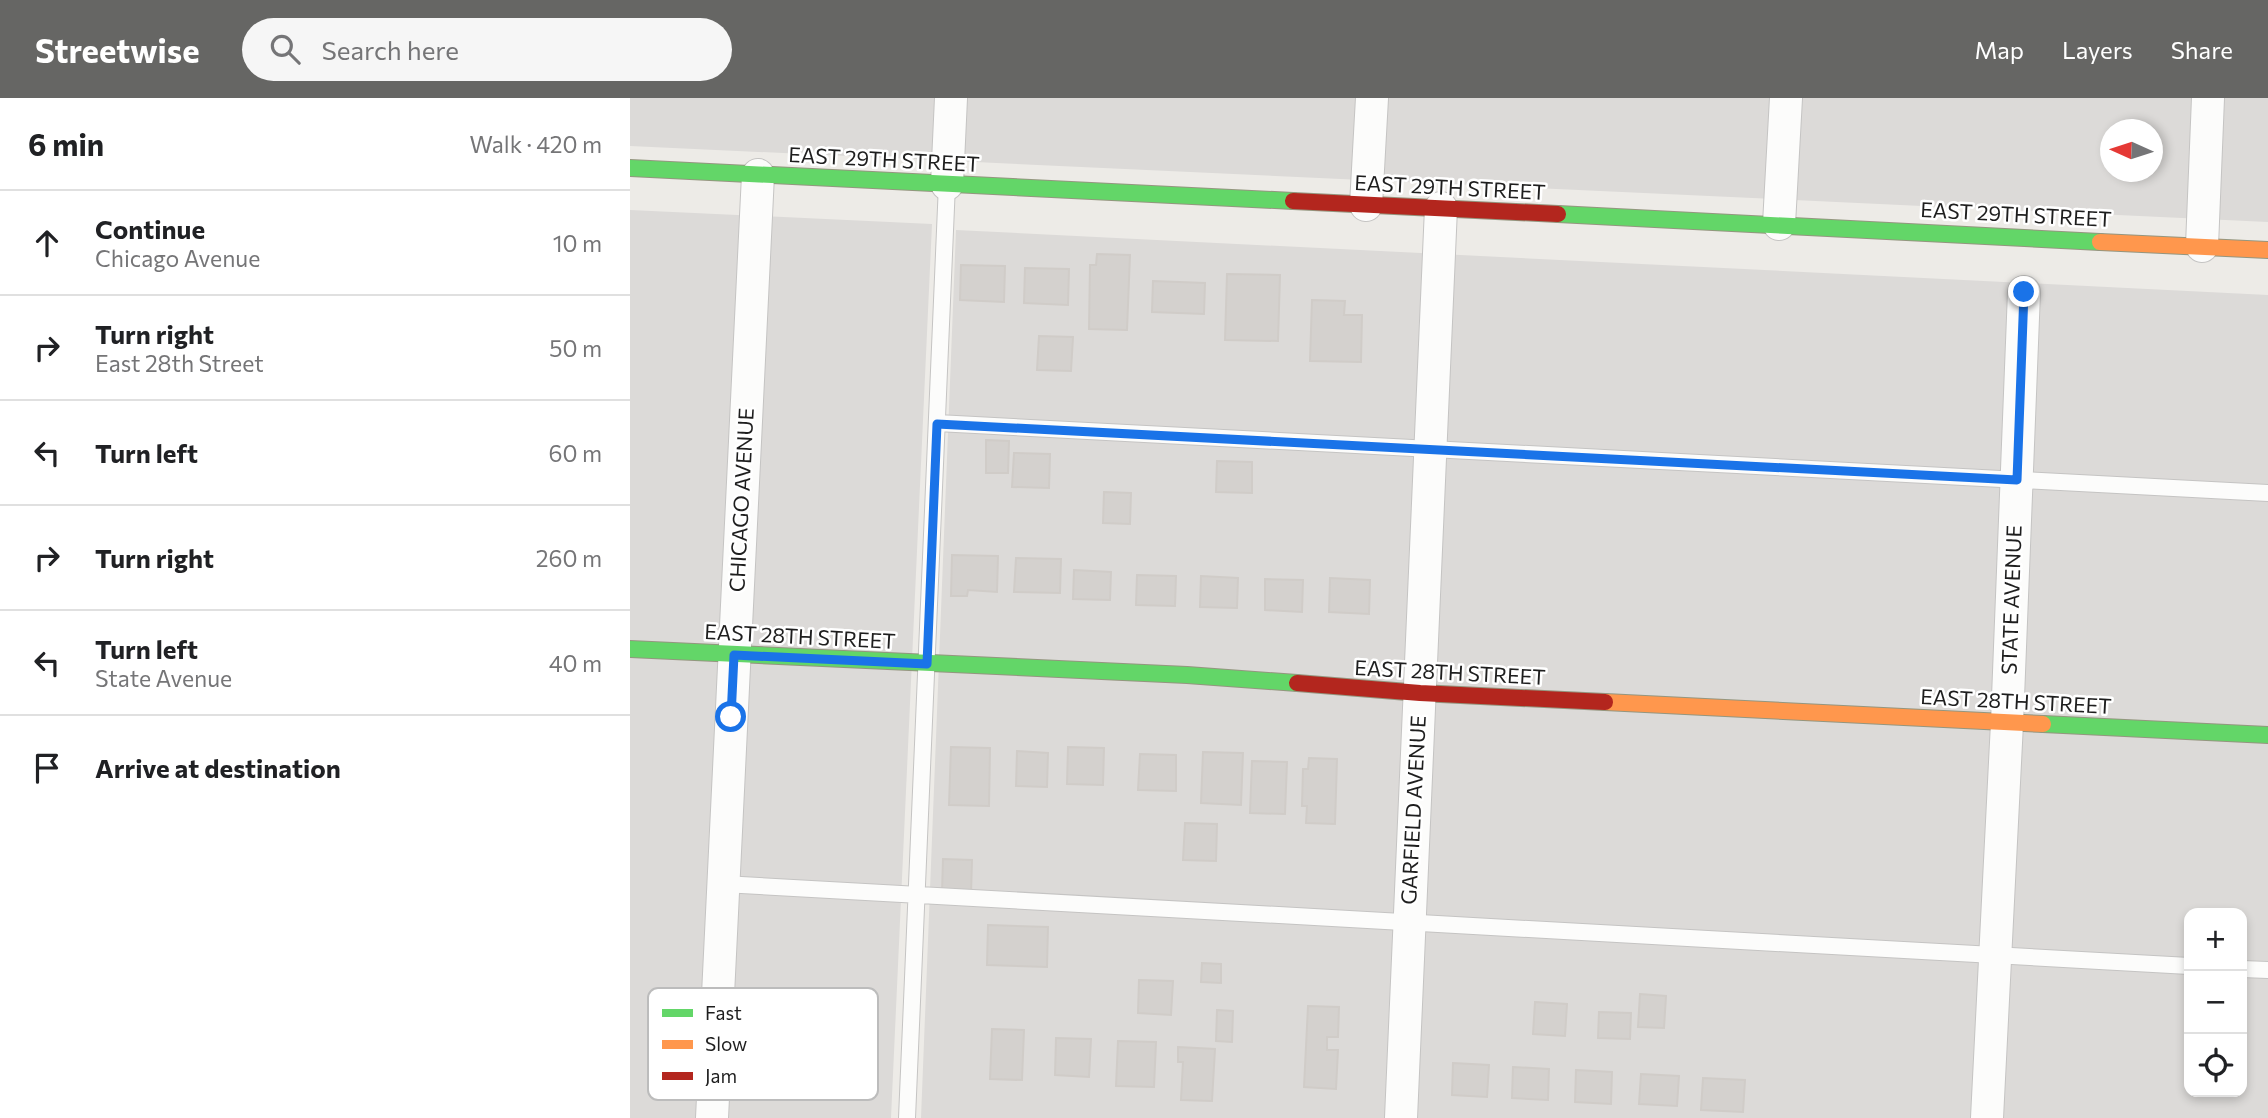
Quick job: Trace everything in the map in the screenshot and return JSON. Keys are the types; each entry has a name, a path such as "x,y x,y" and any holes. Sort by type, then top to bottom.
{"street":[{"path":"947,184 951,98"},
{"path":"1366,205 1372,98"},
{"path":"1779,224 1786,98"},
{"path":"2202,246 2208,98"},
{"name":"EAST 29TH STREET","path":"630,168 2268,250"},
{"name":"CHICAGO AVENUE","path":"718,988 758,175"},
{"name":"GARFIELD AVENUE","path":"1401,1118 1441,208"},
{"name":"STATE AVENUE","path":"1987,1118 2007,723 2024,292"},
{"name":"EAST 28TH STREET","path":"630,649 1187,675 1420,693 2268,735"},
{"name":"CHICAGO AVENUE","path":"712,1118 713,1100"}],"lane":[{"path":"907,1118 947,184"},
{"path":"937,424 2268,493"},
{"path":"723,884 2184,965"},
{"path":"2247,968 2268,970"}],"shaded area":[{"path":"630,98 2268,98 2268,222 630,146"},
{"path":"630,210 932,224 891,1118 630,1118"},
{"path":"956,230 2268,295 2268,1118 921,1118"}],"building":[{"path":"1097,254 1130,255 1127,330 1089,329 1090,265 1096,265"},
{"path":"961,265 1005,266 1004,302 960,300"},
{"path":"1025,268 1069,269 1068,305 1024,303"},
{"path":"1227,274 1280,275 1278,341 1225,340"},
{"path":"1153,281 1205,283 1204,314 1152,312"},
{"path":"1312,300 1345,301 1344,315 1362,315 1361,362 1310,361"},
{"path":"1039,336 1073,337 1071,371 1037,370"},
{"path":"986,440 1009,441 1008,473 986,473"},
{"path":"1014,453 1050,454 1049,488 1012,487"},
{"path":"1217,461 1252,462 1252,493 1216,492"},
{"path":"1104,492 1131,493 1130,524 1103,523"},
{"path":"952,555 998,556 997,592 968,590 967,596 951,596"},
{"path":"1016,558 1061,559 1060,593 1014,592"},
{"path":"1074,570 1111,572 1110,600 1073,599"},
{"path":"1137,575 1176,576 1175,606 1136,605"},
{"path":"1201,576 1238,578 1237,608 1200,607"},
{"path":"1330,578 1370,580 1369,614 1329,612"},
{"path":"1265,579 1303,580 1302,612 1265,610"},
{"path":"951,747 990,748 989,806 949,805"},
{"path":"1068,747 1104,748 1103,785 1067,784"},
{"path":"1017,751 1048,753 1047,787 1016,786"},
{"path":"1203,752 1243,753 1241,805 1201,803"},
{"path":"1140,754 1176,755 1176,791 1138,790"},
{"path":"1309,758 1337,759 1335,824 1306,823 1307,806 1302,806 1303,769 1308,769"},
{"path":"1252,761 1287,762 1285,814 1250,813"},
{"path":"1185,823 1217,824 1216,861 1183,860"},
{"path":"943,859 972,860 971,894 942,893"},
{"path":"988,925 1048,927 1047,967 987,965"},
{"path":"1202,963 1221,964 1221,983 1201,982"},
{"path":"1139,980 1173,981 1171,1015 1138,1013"},
{"path":"1640,994 1666,996 1664,1028 1638,1027"},
{"path":"1535,1002 1567,1004 1565,1036 1533,1034"},
{"path":"1308,1006 1339,1007 1338,1037 1327,1037 1327,1050 1338,1050 1336,1089 1304,1087"},
{"path":"1217,1010 1233,1011 1232,1042 1216,1041"},
{"path":"1599,1012 1631,1013 1630,1039 1598,1038"},
{"path":"992,1029 1024,1030 1022,1080 990,1079"},
{"path":"1056,1038 1091,1039 1089,1077 1055,1075"},
{"path":"1118,1041 1156,1042 1154,1087 1116,1086"},
{"path":"1178,1047 1215,1049 1212,1101 1181,1100 1183,1062 1178,1062"},
{"path":"1453,1063 1489,1065 1487,1097 1452,1095"},
{"path":"1513,1067 1549,1069 1548,1100 1512,1098"},
{"path":"1576,1070 1612,1072 1611,1104 1575,1102"},
{"path":"1641,1074 1679,1076 1677,1106 1639,1104"},
{"path":"1703,1078 1745,1080 1743,1112 1701,1110"}],"traffic: fast":[{"path":"630,168 1293,201"},
{"path":"1558,214 2100,242"},
{"path":"630,649 1187,675 1297,683"},
{"path":"2043,724 2268,735"}],"traffic: slow":[{"path":"2100,242 2268,250"},
{"path":"1605,702 2043,724"}],"traffic: jam":[{"path":"1293,201 1558,214"},
{"path":"1297,683 1420,693 1605,702"}],"route":[{"path":"731,717 734,655 927,664 937,424 2017,480 2024,292"}]}
